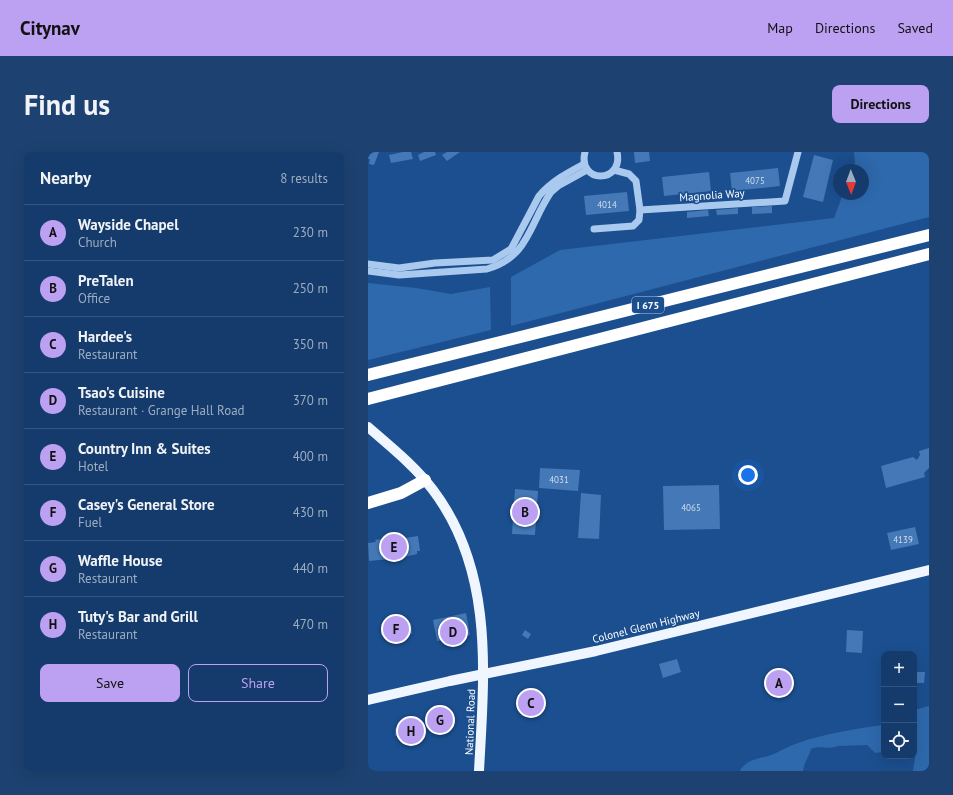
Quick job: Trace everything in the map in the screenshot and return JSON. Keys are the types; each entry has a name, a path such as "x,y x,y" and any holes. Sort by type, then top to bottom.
{"highway":[{"name":"I 675","path":"368,375 929,235"},
{"name":"I 675","path":"368,399 899,261 929,255"},
{"path":"368,503 401,493 425,480"}],"main road":[{"name":"National Road","path":"368,427 425,480 452,519 473,570 482,621 483,675 479,771"},
{"name":"Colonel Glenn Highway","path":"368,700 596,651 929,570"}],"street":[{"path":"585,152 586,167 597,176 603,176 614,170 618,158 617,152"},
{"name":"Magnolia Way","path":"640,210 785,201 798,152"},
{"path":"368,264 400,268 435,263 493,260 511,249 539,196 553,181 586,167"},
{"path":"368,271 399,275 487,268 500,265 518,252 551,192 586,167"},
{"path":"594,229 633,226 639,220 640,210 636,181 629,174 614,170"}],"shaded area":[{"path":"854,152 929,152 929,217 511,326 511,277 560,250 834,218 841,200 869,200 869,164 854,164"},
{"path":"368,283 416,288 451,294 490,287 491,330 368,360"},
{"path":"929,706 929,771 913,771 915,759 917,759 917,709"},
{"path":"881,725 881,752 875,753 867,745 838,746 831,748 818,747 811,749 803,771 740,771 750,761 774,754 809,739 848,730"}],"building":[{"path":"368,152 379,152 374,165 369,164 370,159 368,159"},
{"path":"411,152 413,159 391,163 389,155"},
{"path":"424,152 435,152 436,155 420,161 418,155"},
{"path":"447,152 460,152 447,161 442,155"},
{"path":"634,152 649,152 650,161 635,163"},
{"path":"814,155 833,160 823,202 803,197"},
{"path":"778,168 780,186 732,191 730,173"},
{"path":"709,172 711,191 664,196 662,177"},
{"path":"627,192 629,211 586,215 584,196"},
{"path":"772,206 772,213 752,214 752,207"},
{"path":"738,208 738,214 717,215 716,210"},
{"path":"708,210 709,216 687,218 687,212"},
{"path":"929,448 929,468 924,473 925,477 886,488 881,466 913,457 917,460 920,455 919,451"},
{"path":"540,468 580,470 578,491 539,488"},
{"path":"719,485 720,529 664,530 663,486"},
{"path":"515,489 538,491 535,535 512,534"},
{"path":"581,493 601,495 599,539 578,538"},
{"path":"915,527 919,544 891,550 887,533"},
{"path":"404,536 405,538 418,536 420,551 417,551 417,554 400,558 369,561 368,543 376,542 375,540"},
{"path":"466,613 470,635 437,641 433,620"},
{"path":"411,623 412,634 381,635 381,624"},
{"path":"525,630 531,634 528,639 522,635"},
{"path":"847,630 863,631 862,653 846,652"},
{"path":"677,659 681,672 663,678 659,664"},
{"path":"917,672 925,672 924,683 917,683"},
{"path":"542,694 545,705 520,711 517,700"},
{"path":"436,709 444,709 445,731 437,732"},
{"path":"405,721 420,722 419,738 395,736 395,729"}],"place":[{"name":"PreTalen","path":"525,512"},
{"name":"Country Inn & Suites","path":"394,547"},
{"name":"Casey's General Store","path":"396,629"},
{"name":"Tsao's Cuisine","path":"453,632"},
{"name":"Wayside Chapel","path":"779,683"},
{"name":"Hardee's","path":"531,703"},
{"name":"Waffle House","path":"440,720"},
{"name":"Tuty's Bar and Grill","path":"411,731"}]}
